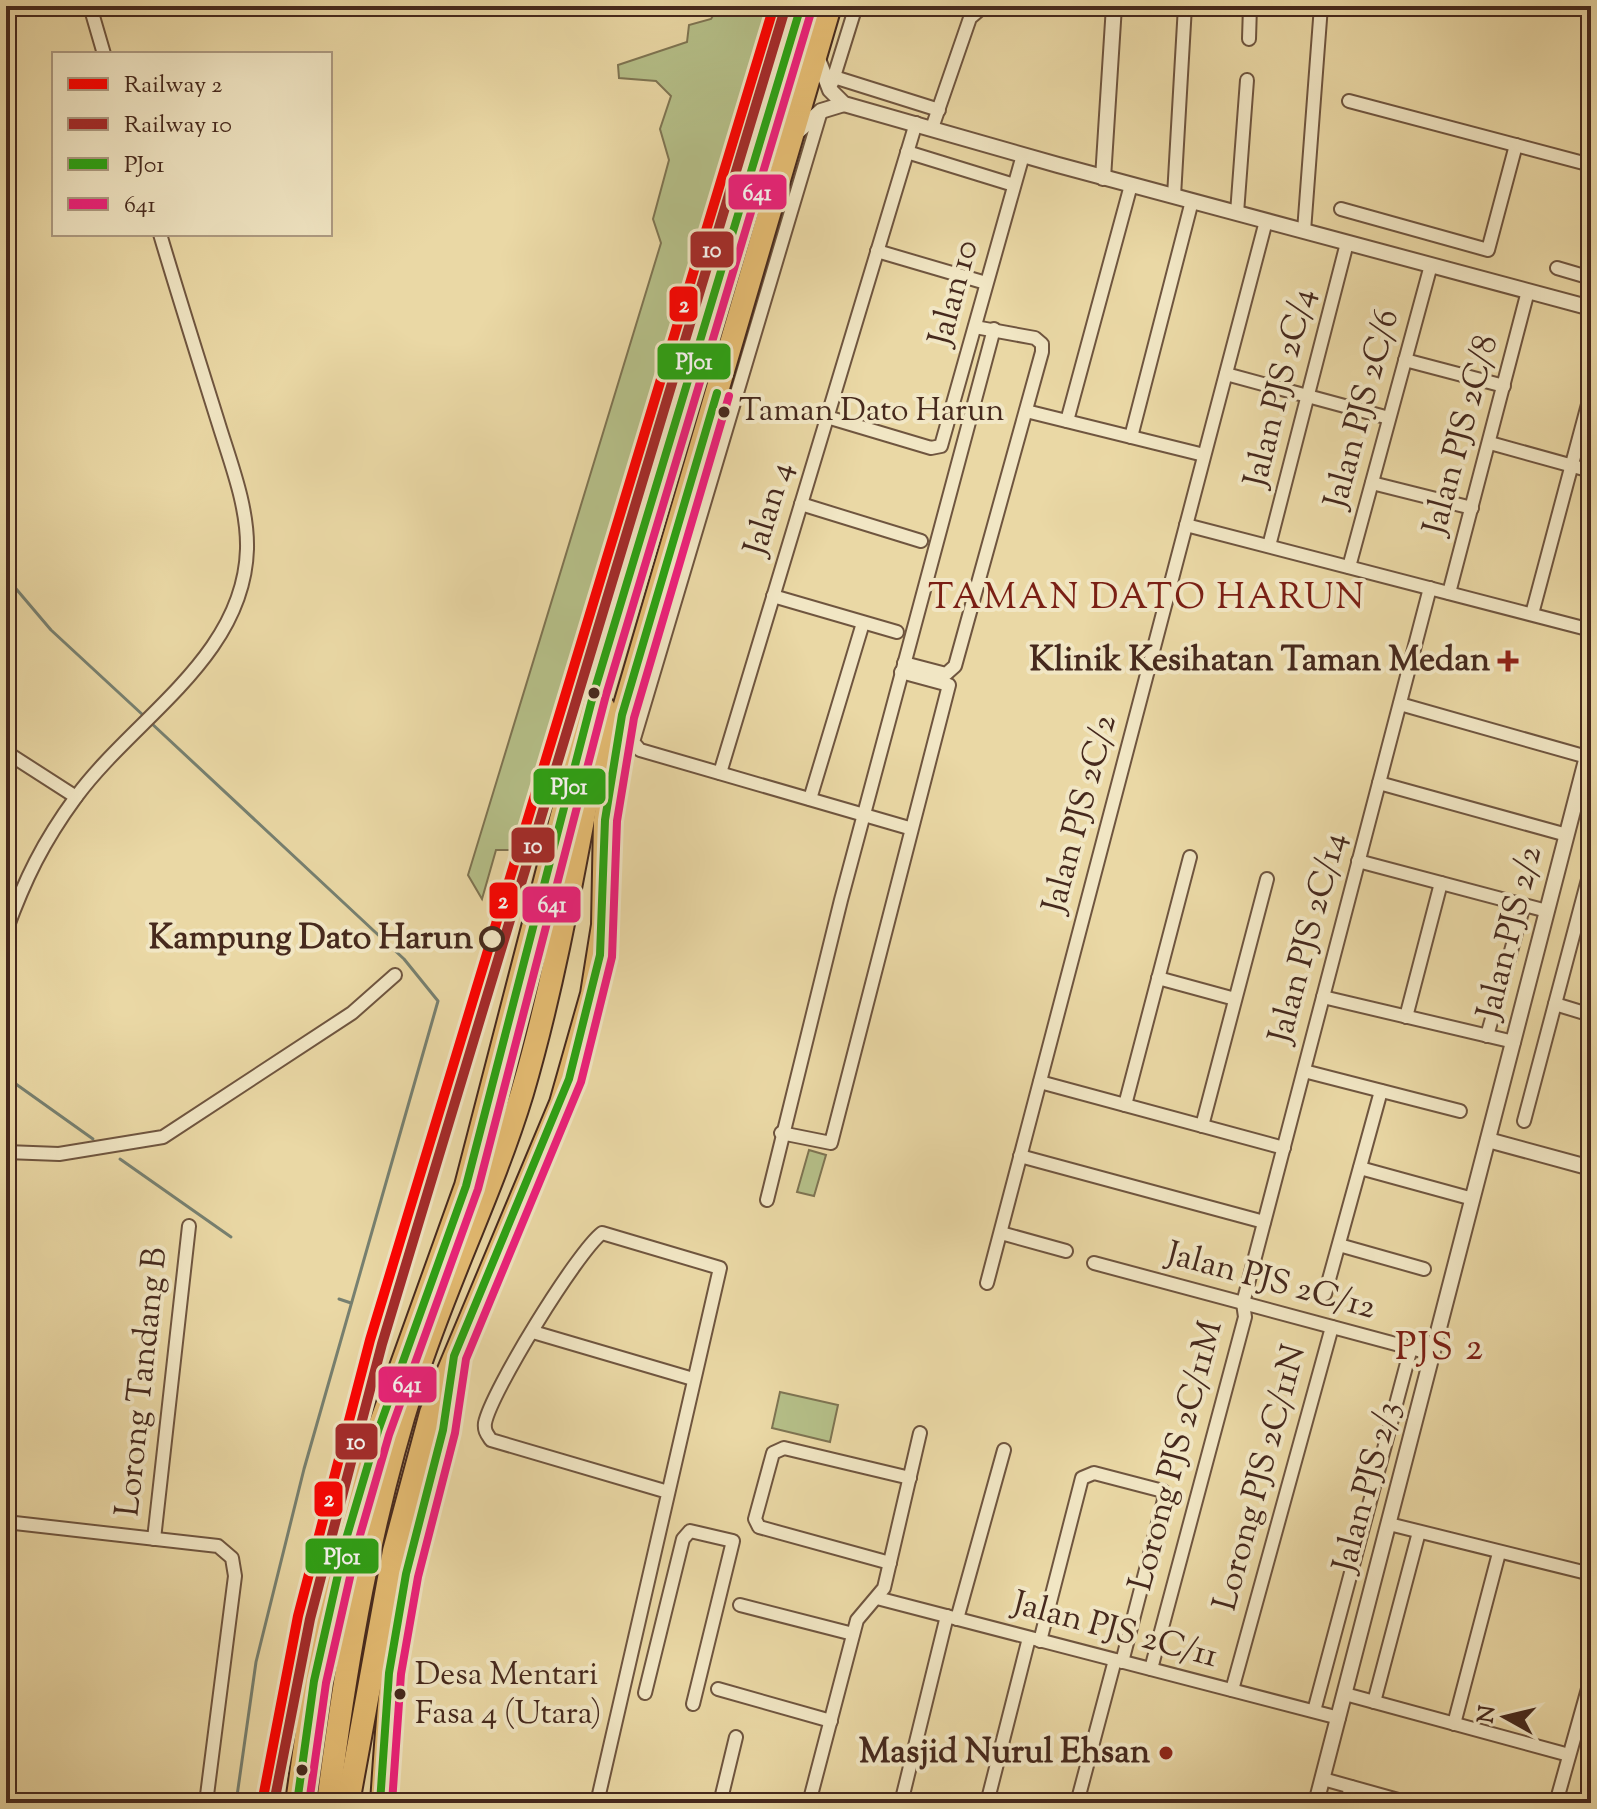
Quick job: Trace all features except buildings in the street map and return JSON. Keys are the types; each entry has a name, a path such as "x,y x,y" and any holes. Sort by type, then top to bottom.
{"highway":[{"path":"297,1803 314,1681 346,1539 378,1431 466,1186 594,692 801,6"},
{"path":"328,1803 359,1595 380,1495 415,1379 499,1164 522,1093 543,1016 609,682 816,6"},
{"path":"348,1803 394,1551 431,1413 561,1103 573,1065 600,955 605,820 622,715 830,6"},
{"path":"340,1803 356,1663 377,1545 411,1432 454,1356"},
{"path":"318,1803 346,1610 378,1431"}],"main road":[{"path":"380,1803 389,1673 406,1574 443,1430 454,1356"}],"street":[{"path":"90,6 103,52"},
{"path":"832,84 856,6"},
{"path":"932,128 970,18 984,6"},
{"path":"1103,178 1114,6"},
{"path":"1174,196 1185,6"},
{"path":"1249,39 1250,6"},
{"path":"1304,231 1321,6"},
{"path":"816,54 844,104"},
{"path":"1237,213 1247,80"},
{"path":"832,84 939,110"},
{"path":"1349,101 1591,165"},
{"path":"790,138 821,111 844,104 1103,178 1591,308"},
{"path":"821,111 633,742 640,750 909,828"},
{"name":"Jalan 4","path":"720,773 916,123"},
{"path":"1341,209 1488,250 1516,145"},
{"path":"907,152 1014,185"},
{"name":"Jalan 10","path":"827,417 931,448 941,446 1023,155"},
{"path":"1067,421 1131,185"},
{"path":"1131,437 1192,201"},
{"name":"Jalan PJS 2C/2","path":"987,1283 1266,221"},
{"path":"6,931 30,866 76,797 139,726 203,663 232,606 246,562 247,545 239,493 161,236"},
{"name":"Jalan PJS 2C/4","path":"1269,546 1347,243"},
{"path":"877,251 986,283"},
{"name":"Jalan PJS 2C/6","path":"1349,567 1431,265"},
{"path":"1557,268 1591,278"},
{"name":"Jalan PJS 2C/8","path":"1449,593 1528,291"},
{"path":"903,668 946,674 955,666 1042,344 1035,338 975,327"},
{"path":"767,1200 781,1133 994,329"},
{"path":"1405,360 1504,386"},
{"path":"1226,374 1389,418"},
{"path":"1532,614 1591,393"},
{"path":"1026,411 1204,455"},
{"path":"1490,443 1591,471"},
{"path":"1372,483 1472,508"},
{"path":"801,504 921,541"},
{"path":"1186,525 1591,630"},
{"name":"Jalan PJS 2C/14","path":"1243,1303 1430,588"},
{"path":"773,596 897,632"},
{"path":"810,799 863,623"},
{"path":"781,1133 831,1143 909,828 949,685 903,668"},
{"path":"1400,704 1587,757"},
{"name":"Jalan PJS 2/2","path":"1488,1140 1591,741"},
{"path":"6,752 76,797"},
{"path":"1379,783 1567,835"},
{"path":"1125,1105 1190,857"},
{"path":"1358,861 1547,911"},
{"path":"1524,1121 1590,873"},
{"path":"1202,1126 1267,879"},
{"path":"1406,1017 1441,883"},
{"path":"1487,1036 1524,905"},
{"path":"6,1152 59,1154 163,1137 352,1013 395,975"},
{"path":"1158,978 1235,999"},
{"path":"1323,997 1514,1042"},
{"path":"1555,1004 1591,1015"},
{"path":"1304,1071 1460,1111"},
{"path":"1040,1082 1284,1148"},
{"path":"1325,1294 1381,1091"},
{"path":"1488,1140 1591,1168"},
{"name":"Jalan PJS 2/3","path":"1316,1803 1488,1140"},
{"path":"1020,1156 1264,1222"},
{"path":"1360,1168 1473,1199"},
{"name":"Lorong Tandang B","path":"6,1522 154,1539 189,1226"},
{"path":"597,1803 720,1268 602,1233 592,1241 563,1282 533,1332 486,1420 485,1430 491,1440 668,1492"},
{"path":"1001,1233 1066,1251"},
{"path":"1339,1245 1424,1269"},
{"name":"Jalan PJS 2C/12","path":"1094,1263 1433,1354"},
{"name":"Lorong PJS 2C/11M","path":"1151,1669 1245,1317 1243,1303"},
{"name":"Lorong PJS 2C/11N","path":"1232,1690 1332,1327"},
{"path":"533,1332 693,1379"},
{"path":"1314,1711 1411,1348"},
{"path":"809,1803 853,1634 864,1607 877,1598 890,1563 920,1433"},
{"path":"890,1563 759,1527 755,1519 773,1453 784,1448 910,1478"},
{"path":"901,1803 952,1618 1004,1450"},
{"path":"987,1803 1082,1478 1094,1473 1163,1491 1164,1500 1078,1803"},
{"path":"1389,1524 1591,1574"},
{"path":"645,1693 683,1539 690,1531 733,1541 693,1704"},
{"path":"1374,1702 1419,1532"},
{"path":"154,1539 218,1546 232,1558 235,1576 206,1803"},
{"path":"1454,1724 1499,1553"},
{"name":"Jalan PJS 2C/11","path":"877,1598 1339,1718"},
{"path":"740,1605 853,1634"},
{"path":"1556,1803 1569,1755 1586,1712 1591,1678"},
{"path":"718,1689 831,1721"},
{"path":"1345,1694 1569,1755"},
{"path":"720,1803 736,1737"},
{"path":"1323,1779 1409,1803"},
{"path":"1346,1803 1351,1787"}],"green space":[{"path":"719,6 768,6 512,850 496,850 482,899 468,875 661,243 653,219 669,160 660,129 671,96 656,81 619,78 618,65 687,42 689,25 711,19"},
{"path":"809,1150 826,1155 814,1196 797,1192"},
{"path":"780,1392 838,1405 830,1442 772,1428"}],"waterway":[{"path":"6,577 51,630 144,716"},
{"path":"150,722 404,959 438,1001 304,1469 256,1662 236,1803"},
{"path":"6,1077 93,1139"},
{"path":"120,1159 231,1237"},
{"path":"339,1299 351,1303"}],"rail line":[{"name":"2","path":"262,1803 298,1616 370,1340 774,6"},
{"name":"10","path":"274,1803 310,1619 382,1344 785,9"}],"transit line":[{"name":"PJ01","path":"297,1803 314,1681 346,1539 378,1431 466,1186 594,692 801,6"},
{"name":"641","path":"309,1803 326,1683 358,1542 389,1435 478,1189 606,695 812,9"},
{"name":"PJ01","path":"380,1803 389,1673 406,1574 443,1430 454,1356 569,1079 600,955 605,820 622,715 717,393"},
{"name":"641","path":"392,1803 401,1674 418,1577 455,1433 466,1359 581,1082 612,957 617,821 634,718 729,396"}],"place":[{"name":"Taman Dato Harun","path":"724,412"},
{"name":"Klinik Kesihatan Taman Medan","path":"1508,661"},
{"name":"Kampung Dato Harun","path":"492,939"},
{"name":"Desa Mentari Fasa 4 (Utara)","path":"400,1694"},
{"name":"Masjid Nurul Ehsan","path":"1166,1753"}],"district":[{"name":"TAMAN DATO HARUN","path":"1147,599"},
{"name":"PJS 2","path":"1440,1350"}]}
